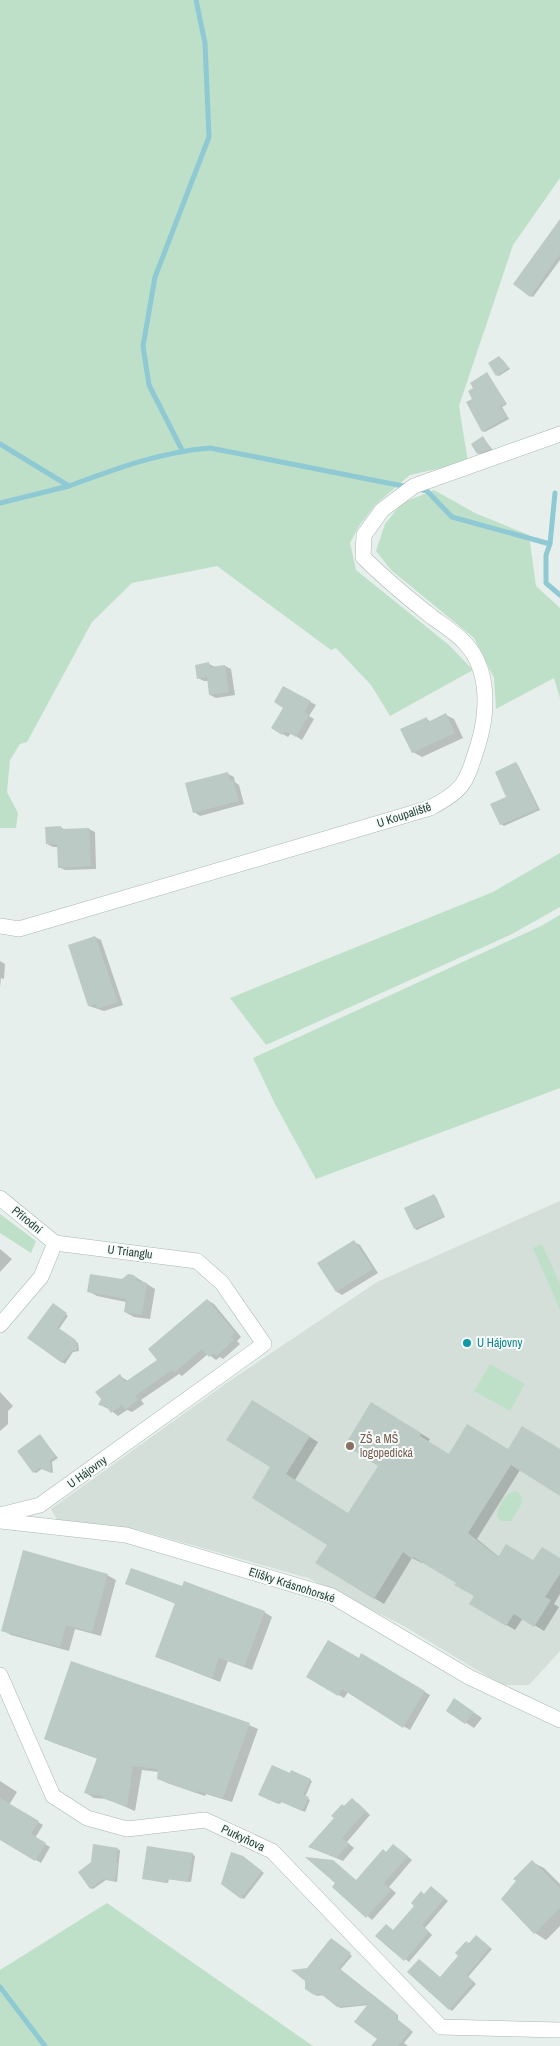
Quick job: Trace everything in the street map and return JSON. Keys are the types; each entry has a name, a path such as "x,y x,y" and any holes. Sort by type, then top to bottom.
{"street":[{"name":"U Koupaliště","path":"0,926 19,929 430,808 452,796 467,779 482,732 485,686 480,666 466,643 386,580 363,557 364,535 382,510 414,486 556,436"},
{"name":"Přírodní","path":"0,1198 55,1243"},
{"path":"0,1325 41,1277 55,1243"},
{"name":"U Trianglu","path":"55,1243 197,1261 222,1283 264,1344"},
{"name":"U Hájovny","path":"0,1515 40,1505 264,1344"},
{"name":"Elišky Krásnohorské","path":"0,1521 126,1535 332,1596 469,1677 560,1720"},
{"name":"Purkyňova","path":"0,1675 53,1796 87,1818 127,1829 205,1820 272,1851 441,2027 560,2030"}],"shaded area":[{"name":"ZŠ a MŠ logopedická","path":"560,1201 560,1651 529,1685 502,1685 402,1625 308,1578 139,1530 57,1520 51,1509 228,1382 377,1282"}],"green space":[{"path":"0,0 560,0 560,178 513,245 459,406 468,462 410,475 376,504 359,526 350,543 356,570 449,645 473,670 390,716 371,685 336,648 331,650 217,566 132,583 92,622 27,742 20,744 10,760 7,792 18,813 16,828 0,828"},
{"path":"434,490 475,513 529,535 536,586 560,608 560,698 554,678 496,709 494,678 474,638 391,570 376,551 385,524 402,503"},
{"path":"560,853 560,907 510,935 266,1045 230,998 493,892"},
{"path":"560,915 560,1088 316,1179 275,1104 253,1058 541,926"},
{"path":"0,1214 36,1241 31,1253 0,1233"},
{"path":"542,1244 560,1284 560,1310 533,1248"},
{"path":"490,1364 525,1384 510,1411 474,1391"},
{"path":"515,1491 522,1498 521,1505 511,1521 501,1521 497,1516 500,1504 508,1494"},
{"path":"107,1903 313,2046 0,2046 0,1970"}],"building":[{"path":"560,219 560,254 530,297 513,284"},
{"path":"499,356 509,368 496,376 488,363"},
{"path":"487,372 506,403 500,406 507,417 482,432 466,402 472,399 468,391 473,388 470,383"},
{"path":"483,436 491,449 477,454 471,444"},
{"path":"209,662 210,667 225,665 229,692 209,695 207,677 197,679 195,665"},
{"path":"283,686 311,701 304,712 309,715 296,737 285,731 282,735 271,728 283,708 274,702"},
{"path":"446,713 455,733 412,753 400,729 427,717 428,722"},
{"path":"516,762 538,809 500,825 490,804 506,797 495,772"},
{"path":"228,772 230,781 233,780 239,801 193,813 185,783"},
{"path":"61,826 61,829 89,828 91,866 58,868 57,844 46,844 45,827"},
{"path":"95,936 118,1002 97,1009 96,1004 88,1006 68,945"},
{"path":"434,1194 444,1216 414,1229 404,1208"},
{"path":"354,1240 373,1269 336,1292 317,1263"},
{"path":"90,1274 122,1279 128,1274 134,1275 138,1281 147,1283 142,1315 124,1312 126,1299 87,1292"},
{"path":"207,1299 235,1333 231,1336 234,1340 216,1356 214,1353 209,1357 202,1349 174,1373 172,1370 135,1396 138,1400 125,1410 122,1405 111,1413 106,1406 98,1405 101,1399 95,1392 120,1374 125,1382 157,1360 148,1349"},
{"path":"53,1303 67,1313 57,1327 76,1340 77,1350 71,1351 62,1363 27,1338"},
{"path":"252,1400 310,1436 286,1474 348,1513 378,1466 345,1445 371,1402 421,1433 420,1436 449,1454 467,1424 508,1449 522,1426 560,1449 560,1496 511,1465 468,1533 498,1557 506,1544 533,1560 542,1547 560,1558 560,1574 545,1597 551,1600 534,1627 514,1614 506,1626 469,1604 474,1596 454,1585 456,1583 403,1552 374,1599 315,1563 327,1545 252,1498 270,1467 226,1440"},
{"path":"40,1434 56,1456 50,1461 51,1473 39,1468 33,1473 17,1451"},
{"path":"23,1550 108,1574 92,1632 66,1625 60,1647 1,1631"},
{"path":"131,1568 182,1586 184,1581 265,1611 244,1667 219,1658 212,1678 155,1657 175,1603 125,1584"},
{"path":"328,1640 359,1658 361,1653 425,1691 403,1728 342,1689 338,1696 306,1677"},
{"path":"71,1661 250,1723 223,1798 197,1791 196,1793 157,1779 158,1769 133,1766 127,1807 102,1798 103,1796 84,1793 97,1758 44,1739"},
{"path":"454,1698 474,1712 465,1724 446,1711"},
{"path":"272,1765 290,1773 291,1770 311,1779 303,1795 309,1797 302,1811 279,1801 278,1804 258,1795"},
{"path":"0,1798 39,1821 31,1834 46,1843 35,1861 0,1840"},
{"path":"352,1798 366,1811 342,1838 349,1844 336,1858 308,1847 334,1818 331,1816 342,1804 344,1806"},
{"path":"93,1844 118,1848 116,1863 118,1863 115,1881 103,1879 90,1889 78,1872 91,1862"},
{"path":"393,1844 408,1856 384,1883 391,1890 366,1918 332,1887 335,1883 305,1857 333,1860 356,1880 383,1849 386,1852"},
{"path":"147,1846 193,1853 188,1882 167,1879 166,1883 142,1879"},
{"path":"231,1852 243,1856 262,1871 241,1899 221,1884"},
{"path":"532,1860 560,1888 560,1908 534,1934 501,1899 516,1881 513,1879"},
{"path":"431,1886 445,1898 422,1925 429,1932 404,1961 375,1936 386,1924 393,1930 414,1906 411,1903 421,1891 424,1894"},
{"path":"476,1935 490,1947 467,1975 474,1982 449,2010 407,1972 419,1959 440,1977 458,1956 455,1953 466,1941 469,1943"},
{"path":"331,1938 351,1953 339,1968 396,2013 396,2018 411,2030 398,2046 371,2046 377,2039 354,2022 368,2004 337,2007 321,1994 314,1995 305,1989 305,1981 291,1970 307,1968"}],"waterway":[{"path":"182,450 149,385 143,346 155,277 209,137 205,43 196,0"},
{"path":"0,444 69,486 156,457 210,448 408,487"},
{"path":"0,503 69,486"},
{"path":"419,489 427,491 452,517 550,544"},
{"path":"555,493 550,544 546,555 546,583 560,595"},
{"path":"0,1987 45,2046"}],"place":[{"name":"U Hájovny","path":"467,1343"},
{"name":"ZŠ a MŠ logopedická","path":"350,1446"}]}
